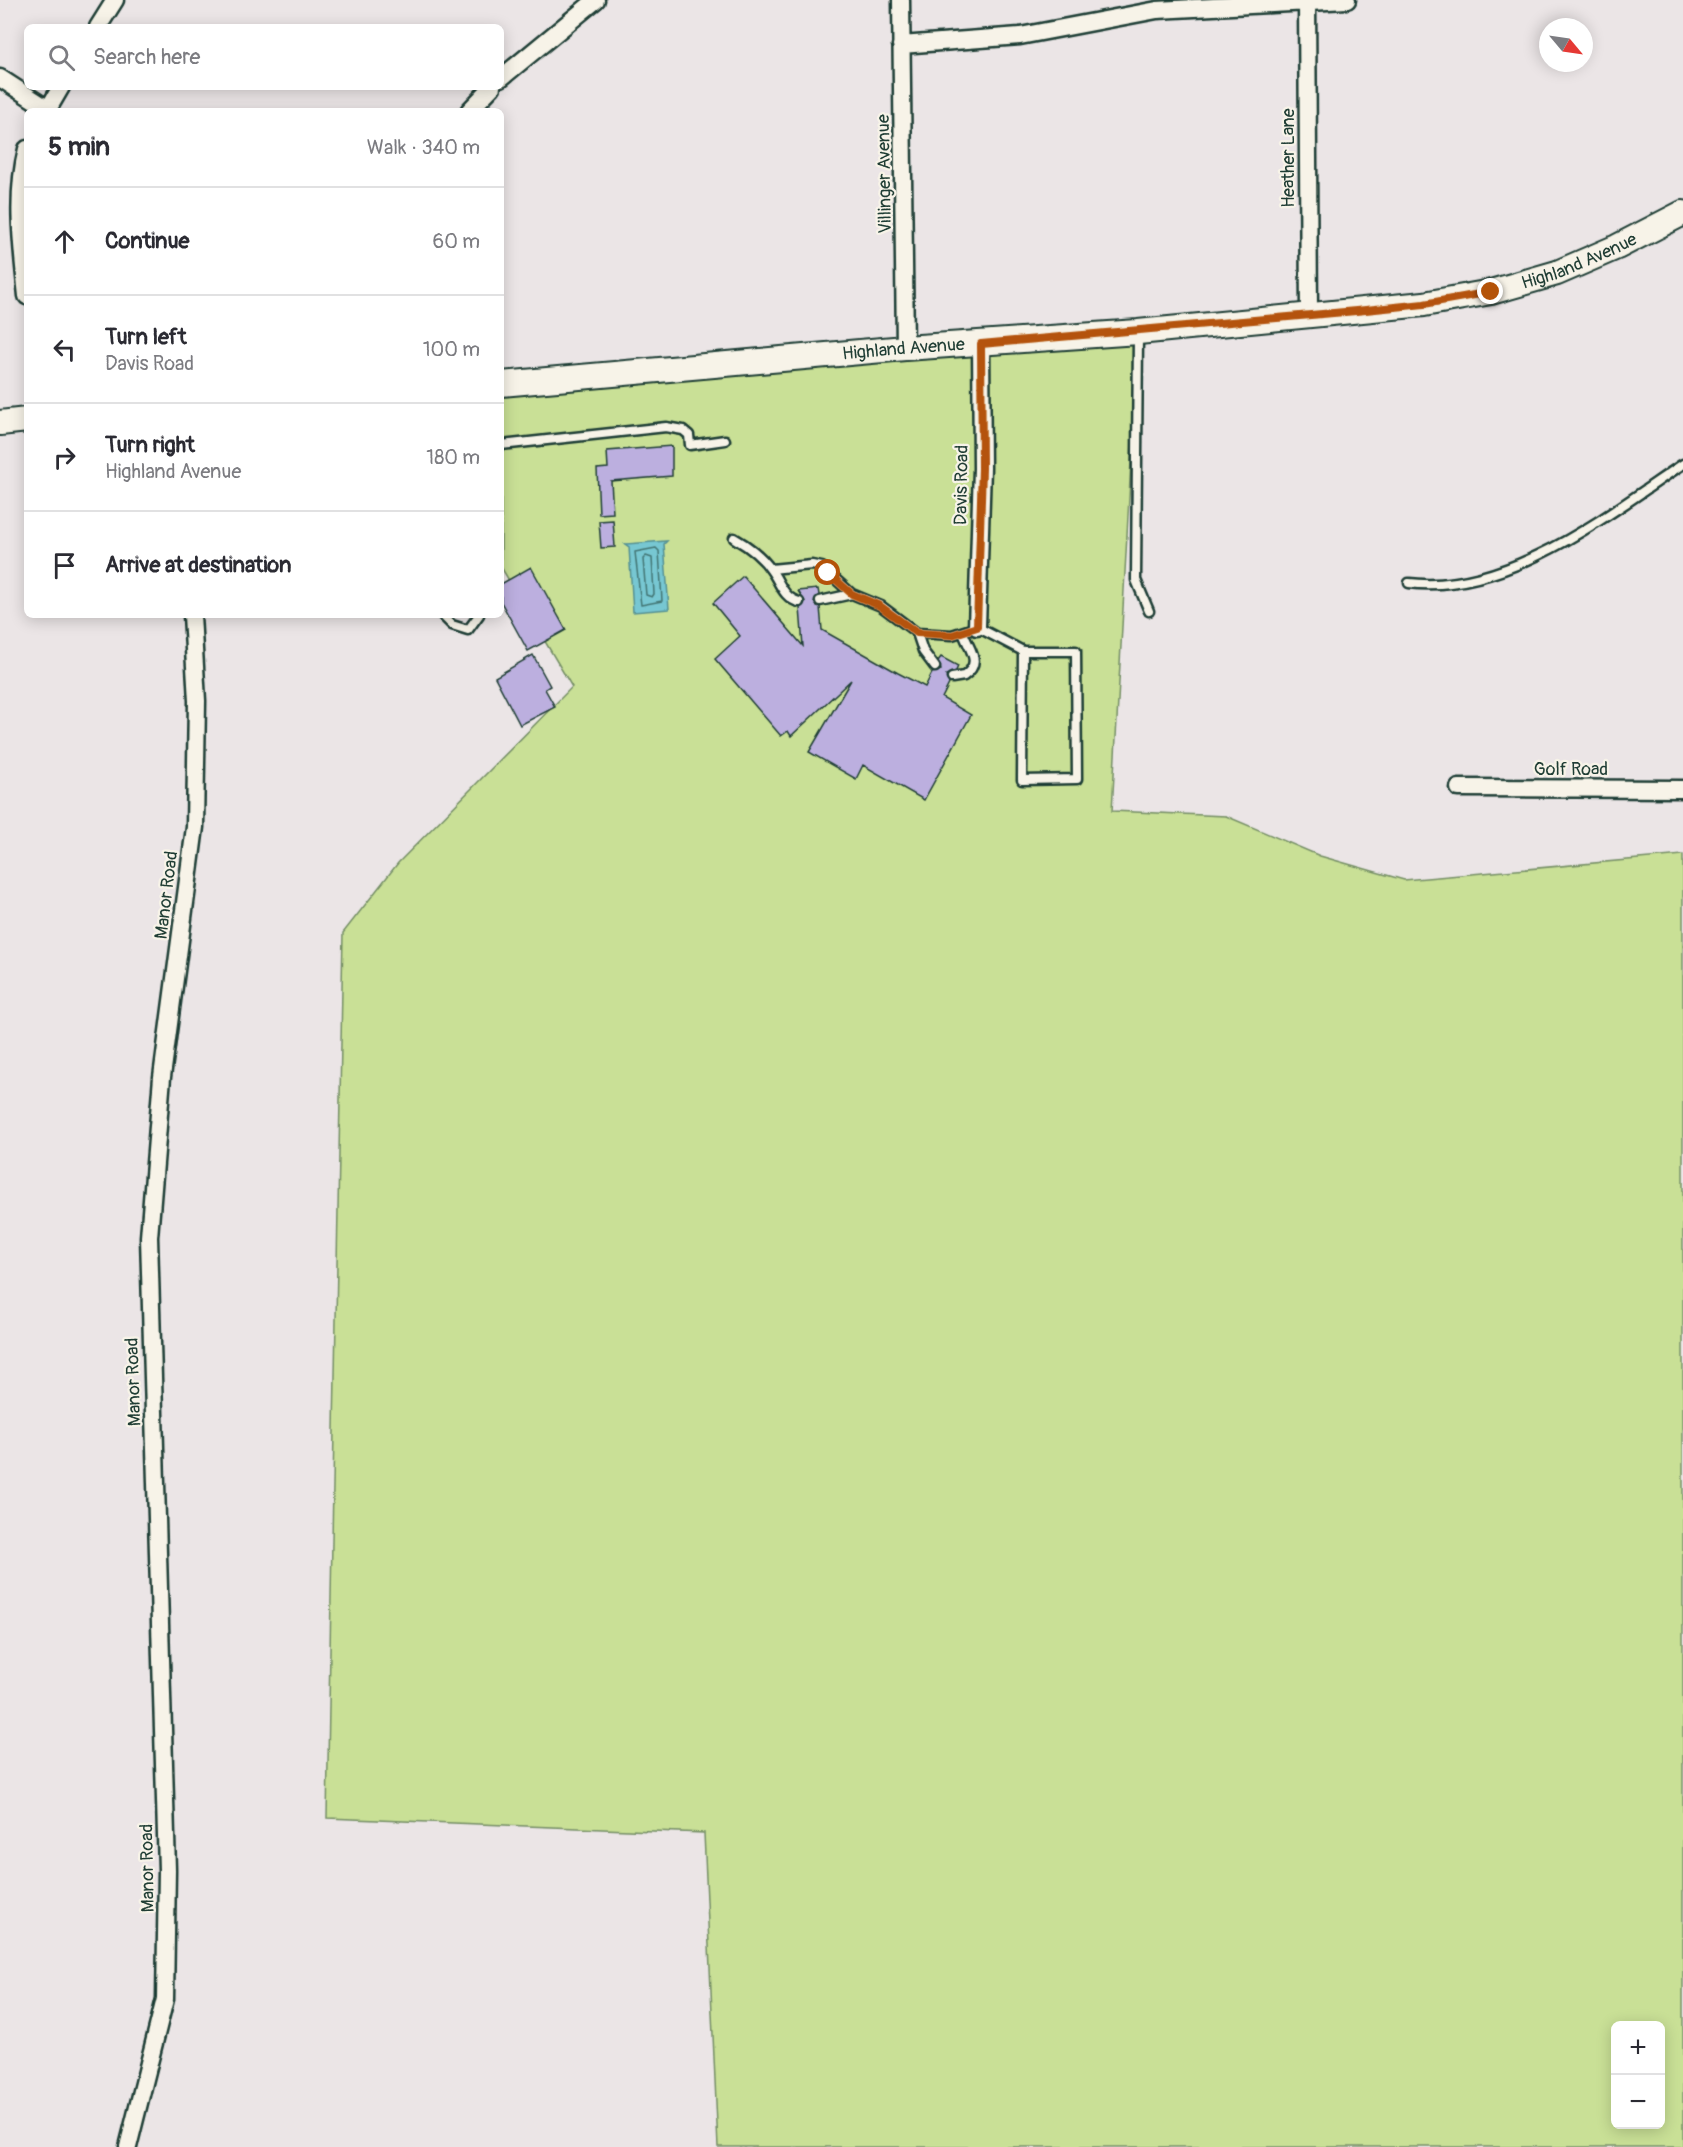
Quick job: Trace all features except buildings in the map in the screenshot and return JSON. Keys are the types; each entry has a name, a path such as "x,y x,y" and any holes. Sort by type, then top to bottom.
{"street":[{"path":"100,24 115,0"},
{"path":"504,76 596,0"},
{"name":"Villinger Avenue","path":"901,0 905,348"},
{"path":"902,45 1020,36 1157,10 1347,0"},
{"name":"Heather Lane","path":"1307,1 1309,315"},
{"path":"0,78 44,108"},
{"path":"48,108 59,90"},
{"path":"471,108 489,90"},
{"path":"24,168 20,194 24,252"},
{"name":"Highland Avenue","path":"504,384 717,367 905,348 1138,332 1424,304 1524,283 1587,261 1683,213"},
{"name":"Davis Road","path":"970,629 982,468 981,344"},
{"path":"0,423 24,420"},
{"name":"Manor Road","path":"128,2147 165,1999 167,1870 149,1237 162,1077 195,826 198,701 192,618"},
{"name":"Golf Road","path":"1459,788 1683,789"}],"lane":[{"path":"1138,332 1136,577 1139,592 1149,611"},
{"path":"504,446 666,427 686,432 689,435 690,445 725,440"},
{"path":"1409,583 1427,585 1452,583 1535,559 1683,464"},
{"path":"734,538 751,549 771,569 785,594 799,602"},
{"path":"771,569 818,566 852,594 880,606 917,633 952,635 970,629 1023,651 1076,651 1077,779 1022,780 1023,651"},
{"path":"820,601 852,594"},
{"path":"445,618 452,625 467,630 472,627 477,618"},
{"path":"952,678 967,675 975,662 970,629"},
{"path":"917,633 923,651 935,667"}],"green space":[{"path":"1138,332 1112,811 1226,816 1320,856 1404,880 1683,855 1683,2147 718,2147 704,1833 327,1818 343,933 398,863 572,687 504,572 504,385"}],"water":[{"path":"667,541 664,544 669,609 633,612 629,547 625,544"}],"route":[{"path":"828,573 852,594 880,606 917,633 952,635 977,627 982,468 981,344 1138,332 1356,311 1424,304 1491,292"}]}
